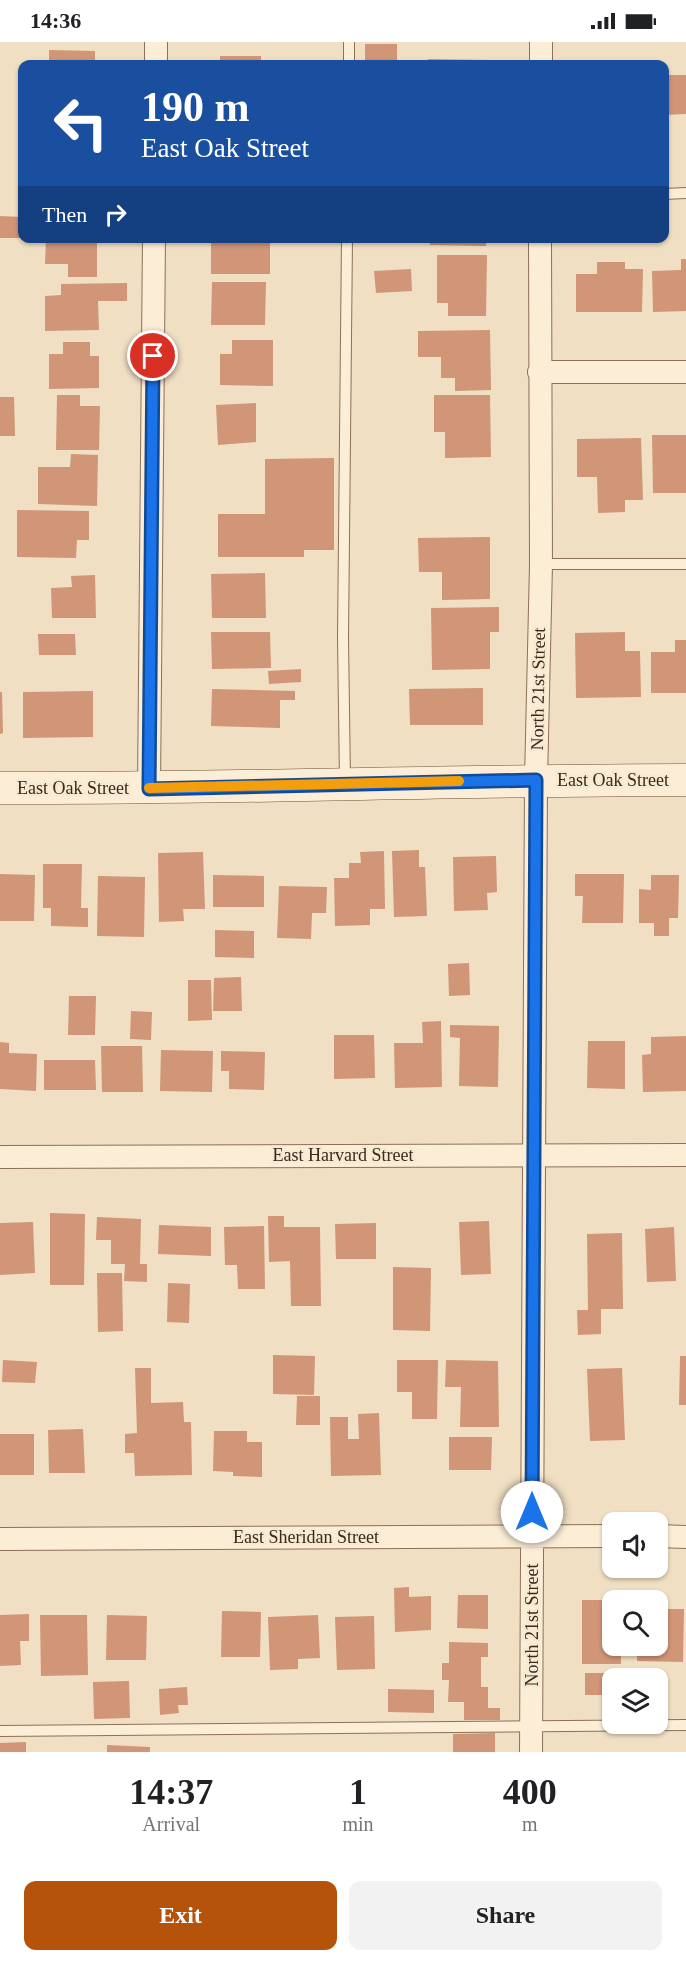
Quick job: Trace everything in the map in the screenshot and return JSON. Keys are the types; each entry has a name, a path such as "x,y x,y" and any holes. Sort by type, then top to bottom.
{"street":[{"path":"156,42 156,60"},
{"path":"541,42 541,60"},
{"path":"149,789 154,243"},
{"name":"North 21st Street","path":"531,1752 536,780 540,564 540,243"},
{"path":"539,372 686,372"},
{"name":"East Oak Street","path":"0,788 149,789 345,783 686,780"},
{"name":"East Harvard Street","path":"0,1157 686,1155"},
{"name":"East Sheridan Street","path":"0,1539 602,1536"},
{"path":"668,1536 686,1537"}],"lane":[{"path":"349,42 349,60"},
{"path":"669,194 686,193"},
{"path":"345,783 342,638 347,243"},
{"path":"540,564 686,564"},
{"path":"0,1731 686,1725"}],"building":[{"path":"365,44 397,44 397,60 365,60"},
{"path":"49,50 95,51 95,60 49,60"},
{"path":"220,56 261,56 261,60 220,60"},
{"path":"428,59 487,60 428,60"},
{"path":"669,75 686,75 686,114 669,115"},
{"path":"0,216 18,217 18,238 0,238"},
{"path":"46,243 97,243 97,277 68,277 68,264 45,264"},
{"path":"211,243 270,243 270,274 211,274"},
{"path":"430,243 486,243 486,246 430,245"},
{"path":"437,255 487,255 486,316 448,316 448,303 437,303"},
{"path":"681,259 686,259 686,311 653,312 652,271 681,270"},
{"path":"597,262 625,262 625,269 643,269 642,312 576,312 576,274 597,274"},
{"path":"411,269 412,291 376,293 374,271"},
{"path":"212,282 266,282 265,325 211,325"},
{"path":"127,283 127,301 98,301 99,330 45,331 45,296 61,295 61,284"},
{"path":"490,330 491,390 455,391 455,378 441,378 441,357 418,357 418,331"},
{"path":"232,340 273,340 273,386 220,385 220,354 232,354"},
{"path":"63,342 90,342 90,356 99,356 99,388 49,389 49,354 63,354"},
{"path":"57,395 80,395 80,406 100,406 99,450 56,450"},
{"path":"434,395 490,395 491,457 445,458 445,432 434,432"},
{"path":"0,397 14,397 15,436 0,436"},
{"path":"256,403 256,442 218,445 216,405"},
{"path":"652,435 686,435 686,493 653,493"},
{"path":"641,438 643,500 625,500 625,512 598,513 597,477 577,477 577,439"},
{"path":"71,454 98,455 97,506 38,504 38,467 70,467"},
{"path":"334,458 334,550 304,550 304,557 218,557 218,514 265,514 265,459"},
{"path":"17,510 89,511 89,540 77,540 76,558 17,557"},
{"path":"490,537 490,599 442,600 442,572 419,572 418,538"},
{"path":"265,573 266,618 212,618 211,574"},
{"path":"95,575 96,618 52,618 51,588 72,587 71,576"},
{"path":"499,607 499,632 490,632 490,669 432,670 431,608"},
{"path":"211,632 270,632 271,668 212,669"},
{"path":"625,632 625,651 640,651 641,697 576,698 575,633"},
{"path":"38,634 75,634 76,655 39,655"},
{"path":"675,640 686,640 686,693 651,693 651,652 675,652"},
{"path":"301,669 301,682 269,684 268,671"},
{"path":"483,688 483,725 410,725 409,689"},
{"path":"212,689 295,691 295,700 280,700 280,728 211,726"},
{"path":"93,691 93,737 23,738 23,692"},
{"path":"0,692 2,692 3,733 0,734"},
{"path":"419,850 419,867 425,867 427,916 394,917 392,851"},
{"path":"384,851 385,909 370,909 370,925 335,926 334,878 349,878 349,863 361,863 360,852"},
{"path":"203,852 205,909 183,909 184,921 159,922 158,853"},
{"path":"496,856 497,892 487,893 488,910 454,911 453,857"},
{"path":"43,864 82,864 81,908 88,908 88,927 51,926 51,908 43,908"},
{"path":"0,874 35,875 34,921 0,921"},
{"path":"575,874 624,874 623,923 582,923 583,896 575,896"},
{"path":"213,875 264,876 264,907 213,907"},
{"path":"651,875 679,875 678,918 669,918 669,936 654,936 654,923 639,923 639,889 651,890"},
{"path":"98,876 145,877 144,937 97,936"},
{"path":"279,886 327,887 326,913 312,913 311,939 277,938"},
{"path":"215,930 254,931 254,958 215,957"},
{"path":"469,963 470,995 449,996 448,964"},
{"path":"241,977 242,1011 213,1011 214,978"},
{"path":"188,980 211,980 212,1020 188,1021"},
{"path":"69,996 96,996 95,1035 68,1035"},
{"path":"131,1011 152,1012 151,1040 130,1039"},
{"path":"441,1021 442,1087 395,1088 394,1043 423,1043 422,1022"},
{"path":"450,1025 499,1026 498,1087 459,1086 460,1038 450,1037"},
{"path":"334,1035 374,1035 375,1078 334,1079"},
{"path":"686,1036 686,1091 643,1092 642,1055 651,1054 651,1037"},
{"path":"588,1041 625,1041 625,1089 587,1088"},
{"path":"0,1042 9,1043 9,1053 37,1054 36,1091 0,1089"},
{"path":"101,1046 142,1046 143,1092 102,1092"},
{"path":"161,1050 213,1051 212,1092 160,1091"},
{"path":"221,1051 265,1052 264,1090 229,1089 229,1071 221,1071"},
{"path":"44,1060 95,1060 96,1090 44,1090"},
{"path":"50,1213 85,1214 84,1285 50,1285"},
{"path":"268,1216 284,1216 284,1227 320,1227 321,1306 291,1306 290,1261 269,1262"},
{"path":"97,1217 141,1219 140,1264 147,1264 147,1282 124,1281 125,1264 111,1264 111,1240 96,1240"},
{"path":"489,1221 491,1274 461,1275 459,1222"},
{"path":"33,1222 35,1273 0,1275 0,1223"},
{"path":"376,1223 376,1259 336,1259 335,1224"},
{"path":"159,1225 211,1227 211,1256 158,1254"},
{"path":"264,1226 265,1289 238,1289 237,1265 225,1265 224,1227"},
{"path":"674,1227 676,1281 647,1282 645,1229"},
{"path":"622,1233 623,1309 601,1309 601,1334 578,1335 577,1310 588,1310 587,1234"},
{"path":"393,1267 431,1268 430,1331 393,1330"},
{"path":"97,1273 122,1273 123,1331 98,1332"},
{"path":"168,1283 190,1284 189,1323 167,1322"},
{"path":"273,1355 315,1356 314,1395 273,1394"},
{"path":"680,1356 686,1356 686,1405 679,1405"},
{"path":"3,1360 37,1362 35,1383 2,1382"},
{"path":"397,1360 438,1360 437,1419 412,1419 412,1392 397,1392"},
{"path":"446,1360 498,1361 499,1427 460,1427 461,1387 445,1387"},
{"path":"135,1368 151,1368 151,1403 183,1402 184,1422 191,1422 192,1475 135,1476 134,1453 125,1453 125,1434 137,1433"},
{"path":"622,1368 625,1440 590,1441 587,1369"},
{"path":"297,1396 320,1396 320,1425 296,1425"},
{"path":"379,1413 381,1475 331,1476 330,1417 348,1417 348,1439 359,1439 358,1414"},
{"path":"83,1429 85,1473 49,1473 48,1430"},
{"path":"214,1431 247,1431 247,1442 262,1442 262,1477 233,1476 233,1472 213,1471"},
{"path":"0,1434 34,1434 34,1475 0,1475"},
{"path":"449,1437 492,1437 491,1470 449,1470"},
{"path":"409,1587 409,1597 431,1596 431,1630 395,1632 394,1588"},
{"path":"458,1595 488,1595 488,1629 457,1628"},
{"path":"582,1600 602,1600 602,1656 621,1656 621,1664 582,1664"},
{"path":"668,1609 684,1609 683,1662 637,1661 637,1656 668,1656"},
{"path":"222,1611 261,1612 260,1657 221,1657"},
{"path":"29,1614 29,1641 20,1641 21,1665 0,1666 0,1615"},
{"path":"40,1615 87,1615 88,1675 41,1676"},
{"path":"107,1615 147,1616 146,1660 106,1660"},
{"path":"318,1615 320,1658 298,1659 298,1669 270,1670 268,1617"},
{"path":"374,1616 375,1669 337,1670 335,1617"},
{"path":"449,1642 488,1643 488,1657 481,1657 481,1687 488,1687 488,1708 500,1708 500,1720 464,1720 464,1702 448,1702 449,1680 442,1680 442,1663 449,1663"},
{"path":"585,1673 602,1673 602,1695 585,1695"},
{"path":"129,1681 130,1718 94,1719 93,1682"},
{"path":"187,1687 188,1705 178,1705 179,1713 160,1715 159,1689"},
{"path":"388,1689 434,1690 434,1713 388,1712"},
{"path":"495,1733 495,1752 453,1752 453,1734"},
{"path":"26,1742 26,1752 0,1752 0,1743"},
{"path":"107,1745 150,1747 150,1752 107,1752"}],"slow traffic":[{"path":"149,788 459,781"}],"route":[{"path":"153,356 149,789 536,780 532,1512"}]}
